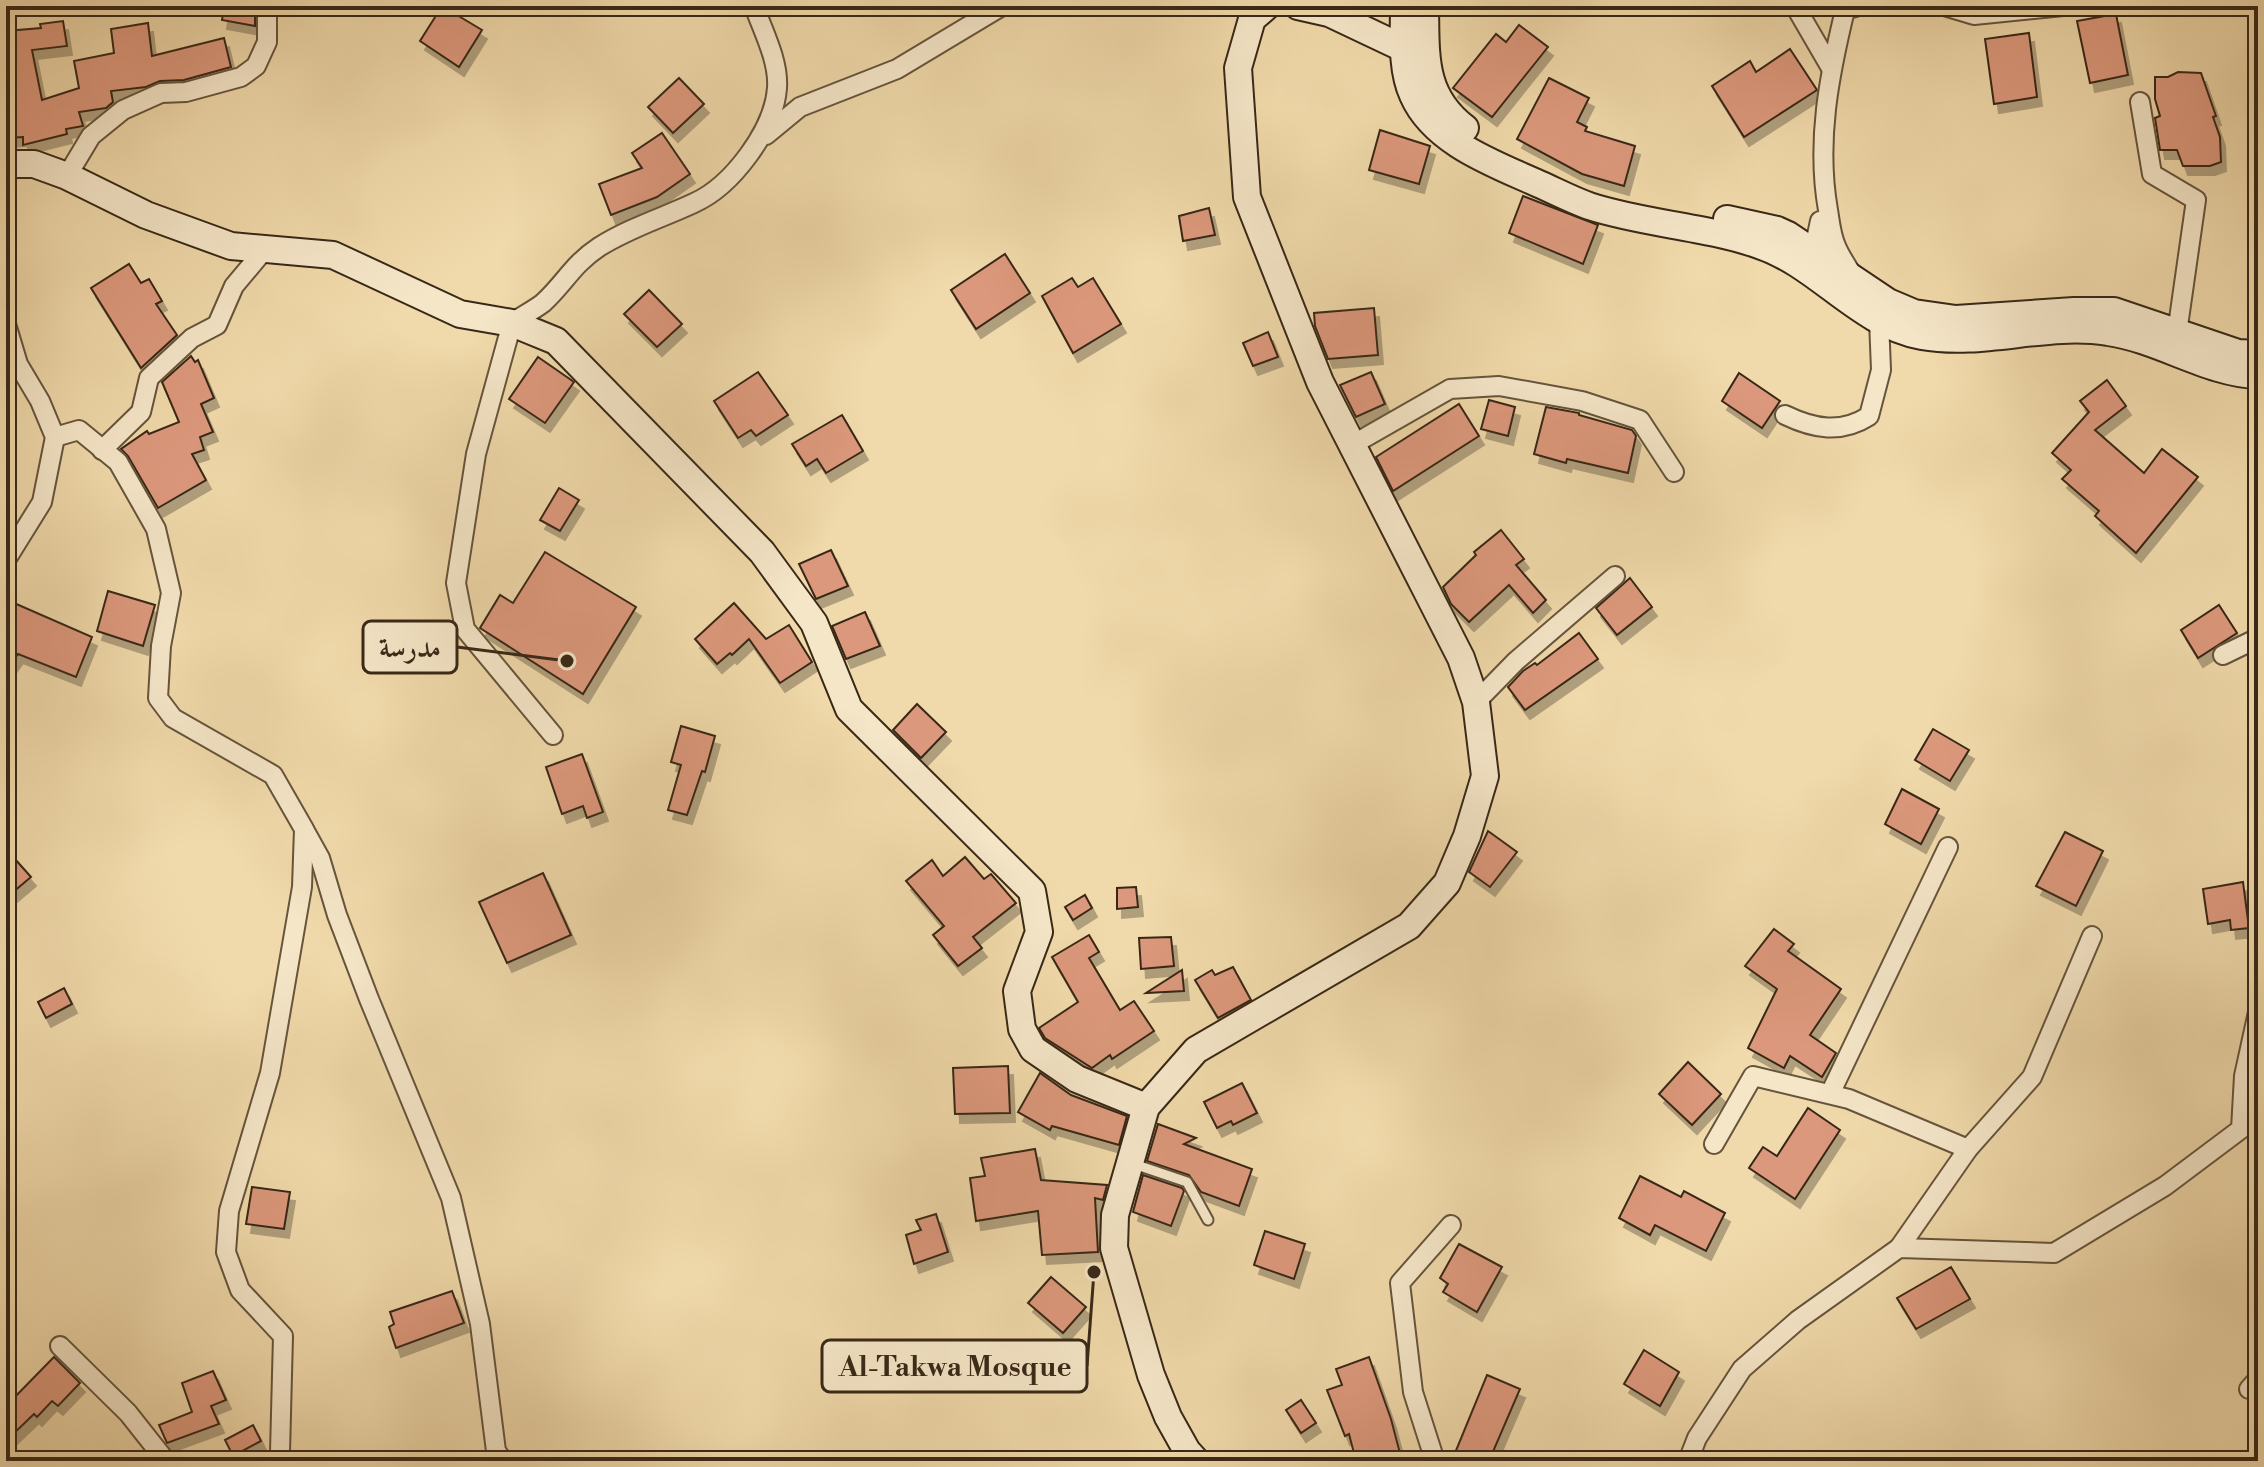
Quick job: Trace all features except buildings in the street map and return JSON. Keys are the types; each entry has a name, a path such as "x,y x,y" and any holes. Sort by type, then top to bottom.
{"street":[{"path":"67,176 91,136 123,110 161,93 186,92 241,77 256,66 267,42 267,6"},
{"path":"754,6 774,59 778,87 772,114 760,139"},
{"path":"553,735 465,629 456,583 476,454 512,323 543,302 573,267 599,247 627,231 698,202 722,182 760,139 800,107 897,69 1002,6"},
{"path":"1298,6 1329,13 1416,51"},
{"path":"1404,6 1416,51"},
{"path":"1425,6 1416,51 1406,72 1413,96 1424,113 1464,148 1587,205 1761,245 1817,254 1888,302 1914,313 1956,319 2114,311 2238,353 2258,354"},
{"path":"1795,6 1831,68"},
{"path":"1944,6 1974,15 2063,6"},
{"path":"1824,281 1817,254 1825,224 1822,141 1831,68 1850,7"},
{"path":"1196,1461 1168,1417 1151,1375 1114,1248 1115,1215 1146,1107 1196,1050 1409,926 1447,883 1467,836 1485,776 1476,702 1461,658 1320,382 1247,197 1238,68 1258,8"},
{"path":"2140,102 2152,174 2196,200 2177,333"},
{"path":"6,164 34,164 67,176 146,215 231,246 333,255 460,314 512,323 556,341 762,552 814,623 849,709 1032,891 1039,932 1017,991 1022,1029 1033,1049 1077,1079 1146,1107"},
{"path":"1790,248 1804,232 1825,224"},
{"path":"1825,224 1855,279"},
{"path":"1790,248 1859,309 1919,335 1950,339 2072,328 2110,332 2179,352 2217,368 2258,375"},
{"path":"102,450 141,412 149,378 192,338 217,325 234,286 265,249"},
{"path":"1785,415 1809,426 1830,429 1855,425 1869,416 1881,370 1879,320"},
{"path":"6,324 18,364 40,401 55,437 42,502 6,560"},
{"path":"1352,445 1450,389 1499,386 1582,401 1640,420 1674,472"},
{"path":"55,437 79,430 118,462 156,529 171,593 161,646 158,698 173,718 273,775 320,858 337,915 369,999 451,1198 480,1324 496,1451 503,1461"},
{"path":"1476,702 1516,661 1615,576"},
{"path":"2223,655 2258,638"},
{"path":"282,1461 283,1336 240,1290 226,1252 229,1211 270,1073 302,887 304,829"},
{"path":"1830,1094 1948,847"},
{"path":"1688,1461 1697,1438 1742,1369 1798,1320 1899,1248 1968,1149 2032,1077 2092,936"},
{"path":"1899,1248 2054,1253 2165,1186 2241,1129 2244,1076 2258,1012"},
{"path":"1714,1144 1753,1076 1849,1099 1968,1149"},
{"path":"1435,1461 1413,1392 1400,1283 1451,1225"},
{"path":"60,1346 128,1413 166,1461"}],"lane":[{"path":"1131,1163 1187,1182 1208,1220"}],"place":[{"name":"مدرسة","path":"567,661"},
{"name":"Al-Takwa Mosque","path":"1094,1272"}]}
